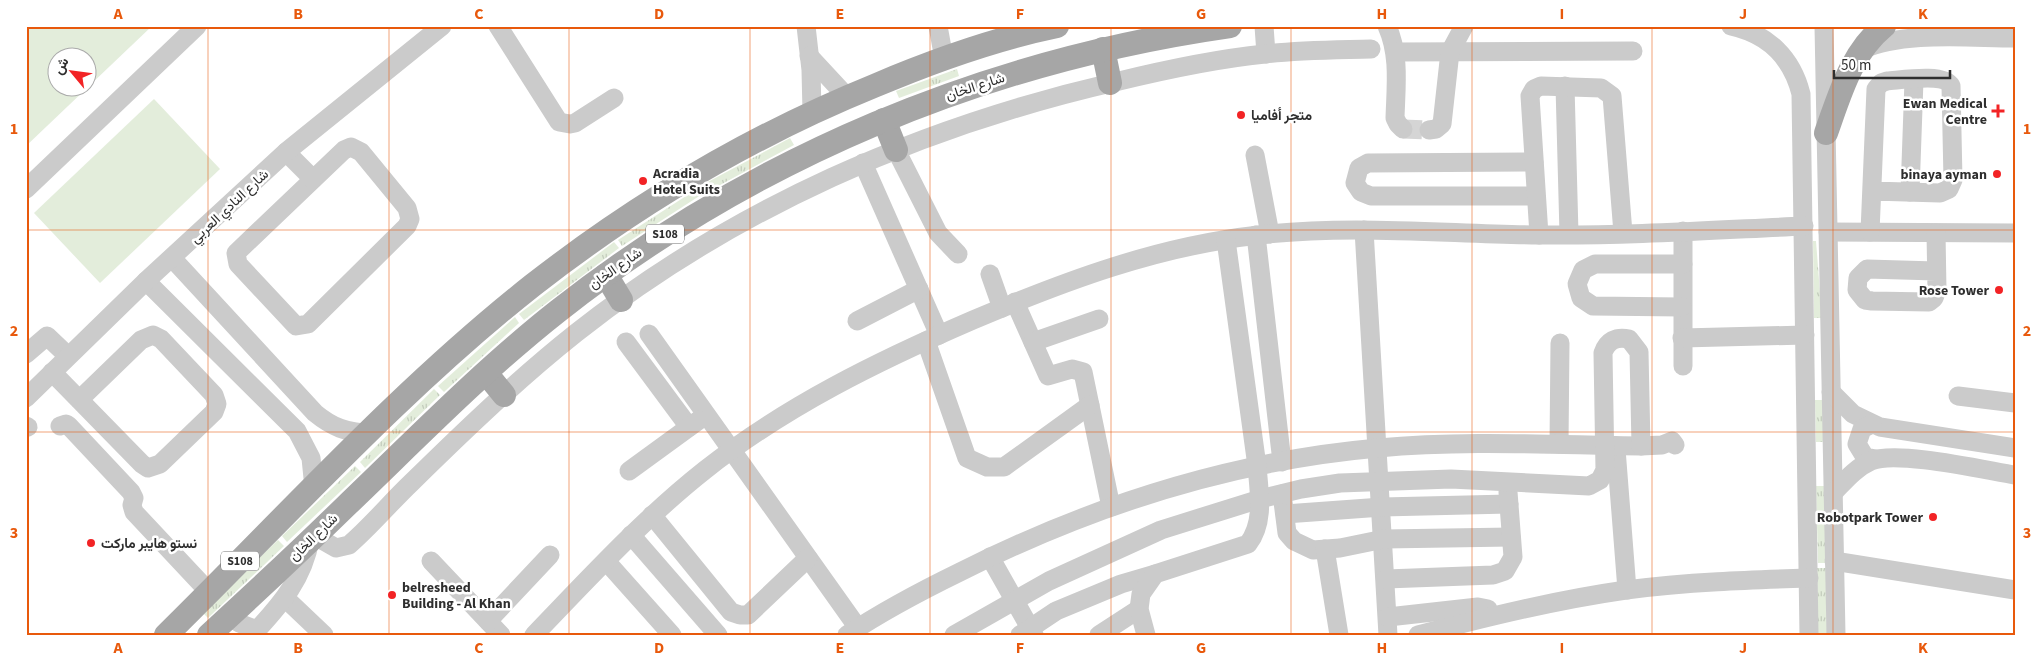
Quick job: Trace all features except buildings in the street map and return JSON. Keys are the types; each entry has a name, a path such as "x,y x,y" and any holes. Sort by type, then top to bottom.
{"main road":[{"name":"شارع الخان","path":"209,635 486,373 555,313 606,275 675,228 767,174 807,153 884,120 972,86 1103,49 1230,26"},
{"path":"1826,133 1847,76 1862,50 1884,26"},
{"name":"S108","path":"166,635 369,433 480,330 531,287 596,238 707,167 812,112 944,59 1052,27"},
{"path":"972,86 968,74 972,66 1028,47 1052,27"},
{"path":"1103,49 1110,83"},
{"path":"884,120 896,150"},
{"path":"606,275 621,300"},
{"path":"486,373 504,395"},
{"path":"248,631 281,577 308,542"}],"street":[{"path":"26,189 197,26"},
{"name":"شارع النادي العربي","path":"26,397 146,281 286,152 442,26"},
{"path":"498,26 560,122 570,124 575,122 614,98"},
{"path":"806,26 812,112"},
{"path":"938,26 944,59"},
{"path":"1264,26 1266,54"},
{"path":"1386,26 1395,52 1395,118 1403,129"},
{"path":"1429,130 1436,129 1443,120 1450,52 1464,26"},
{"path":"1731,26 1750,31 1776,48 1790,64 1798,83 1802,104 1809,635"},
{"path":"1824,26 1836,635"},
{"path":"1862,50 1882,42 1902,39 2015,38"},
{"path":"248,631 285,598 302,571 308,542 336,548 349,545 428,466 504,395 576,333 621,300 742,222 782,201 863,163 960,125 1003,111 1110,83 1180,68 1266,54 1371,48"},
{"path":"1395,52 1633,51"},
{"path":"809,56 847,97"},
{"path":"1870,232 1876,90 1881,83 1887,81 1943,79 1951,86 1953,180 1949,189 1940,194 1872,190"},
{"path":"1910,192 1914,80"},
{"path":"1539,235 1531,92 1541,86 1601,88 1608,92 1613,100 1623,233"},
{"path":"1566,86 1569,234"},
{"path":"355,147 407,208 410,219 405,229 308,324 300,327 292,323 238,264 235,257 239,250 313,179 344,150 355,147"},
{"path":"896,150 938,232 958,254"},
{"path":"286,152 313,179"},
{"path":"1255,155 1282,462"},
{"path":"1534,162 1368,163 1359,168 1355,183 1361,192 1371,196 1536,196"},
{"path":"863,163 919,289 967,458 987,467 1004,467 1090,405"},
{"path":"534,635 652,515 731,450 772,422 830,387 933,338 1009,305 1105,268 1149,255 1226,240 1263,234 1311,230 1539,235 1804,226"},
{"path":"1364,230 1388,626 1478,607 1506,611"},
{"path":"1682,231 1683,366"},
{"path":"1828,232 2015,233"},
{"path":"1936,233 1936,271"},
{"path":"990,557 1028,633 1056,611 1121,584 1248,544 1258,525 1260,499 1226,240"},
{"path":"172,258 315,413 340,429 369,433"},
{"path":"1682,307 1592,306 1581,298 1577,284 1583,270 1595,264 1683,264"},
{"path":"990,274 1033,342 1048,376 1072,369 1083,372 1111,507"},
{"path":"146,281 296,431 311,458 314,488"},
{"path":"857,321 919,289"},
{"path":"1033,342 1099,318"},
{"path":"649,334 808,558 853,631 902,601 1030,538 1111,507 1167,489 1257,466 1378,448 1454,443 1641,446 1662,445 1672,442 1675,444"},
{"path":"52,372 79,400 142,464 148,468 160,464 214,412 218,404 214,395 161,340 153,335 141,340 79,400"},
{"path":"1682,338 1806,335"},
{"path":"26,354 47,336 68,356"},
{"path":"1627,590 1610,445 1603,353 1612,340 1623,338 1633,342 1639,352 1641,446"},
{"path":"626,342 689,427"},
{"path":"1560,343 1560,444"},
{"path":"1831,392 1845,407 1872,424 1889,429 2015,448"},
{"path":"1958,396 2015,404"},
{"path":"629,471 706,415"},
{"path":"60,426 66,424 69,426 131,492 134,498 132,505 134,512 209,592"},
{"path":"1872,424 1862,429 1857,444 1865,457 1876,459 1895,457 2015,475"},
{"path":"954,635 1049,581 1161,530 1260,499 1340,483 1380,480 1451,479 1590,486 1600,480 1605,470 1610,445"},
{"path":"1833,493 1857,469 1876,459"},
{"path":"1386,579 1493,575 1505,571 1513,557 1507,481"},
{"path":"1282,494 1287,534 1294,541 1313,550 1384,539 1512,537"},
{"path":"1285,514 1382,507 1509,504"},
{"path":"652,515 731,612 740,615 748,614 808,558"},
{"path":"631,535 718,635"},
{"path":"1325,549 1339,635"},
{"path":"488,621 550,555"},
{"path":"431,561 501,635"},
{"path":"606,561 672,635"},
{"path":"1834,561 2015,590"},
{"path":"1146,635 1139,609 1141,594 1155,574"},
{"path":"1418,635 1506,611 1627,590 1718,581 1809,578"},
{"path":"285,598 324,635"},
{"path":"1099,635 1139,609"}],"green space":[{"path":"26,26 152,26 98,77 98,48 48,48 48,98 76,98 26,146"},
{"path":"957,69 959,76 899,98 896,91"},
{"path":"154,99 220,169 100,283 34,213"},
{"path":"790,138 794,145 709,191 704,184"},
{"path":"700,187 704,193 622,246 618,240"},
{"path":"1813,241 1816,241 1822,318 1814,318"},
{"path":"614,242 619,248 524,320 519,314"},
{"path":"515,317 519,323 444,392 438,386"},
{"path":"434,389 440,395 365,468 360,462"},
{"path":"1815,400 1823,400 1824,442 1816,442"},
{"path":"355,466 361,472 287,542 282,536"},
{"path":"1816,486 1825,486 1826,563 1818,563"},
{"path":"278,540 284,546 208,618 202,612"},
{"path":"1817,568 1826,568 1827,635 1818,635"}],"tunnel":[{"path":"1403,129 1429,130"}],"place":[{"name":"Ewan Medical Centre","path":"1998,111"},
{"name":"متجر أفاميا","path":"1241,115"},
{"name":"binaya ayman","path":"1997,174"},
{"name":"Acradia Hotel Suits","path":"643,181"},
{"name":"Rose Tower","path":"1999,290"},
{"name":"Robotpark Tower","path":"1933,517"},
{"name":"نستو هايبر ماركت","path":"91,543"},
{"name":"belresheed Building - Al Khan","path":"392,595"}]}
